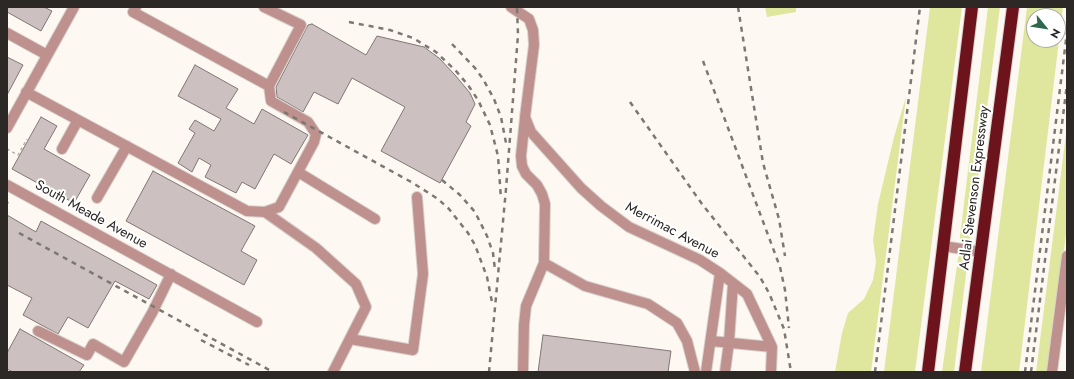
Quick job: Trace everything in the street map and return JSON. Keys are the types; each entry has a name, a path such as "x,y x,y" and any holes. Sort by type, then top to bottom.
{"highway":[{"name":"Adlai Stevenson Expressway","path":"928,372 972,7"},
{"name":"Adlai Stevenson Expressway","path":"965,372 1013,7"}],"street":[{"path":"7,128 11,111 26,92 74,7"},
{"path":"136,7 133,12 269,86"},
{"path":"26,92 247,211 264,212 279,208 314,142 316,134 308,122 271,101 269,86 300,25 264,7"},
{"path":"514,9 529,19 533,30 534,45 521,156 522,166 526,174 537,185 546,204 544,263 526,306 524,325 524,372"},
{"path":"7,33 47,55"},
{"name":"Merrimac Avenue","path":"525,116 531,132 581,188 601,206 629,227 700,260 720,273 706,372"},
{"path":"62,150 78,120"},
{"path":"97,198 127,146"},
{"path":"298,172 374,219"},
{"name":"South Meade Avenue","path":"7,185 257,322"},
{"path":"350,339 413,350 423,274 417,197"},
{"path":"264,212 316,248 356,284 366,307 333,372"},
{"path":"943,246 981,252"},
{"path":"1052,372 1067,256"},
{"path":"544,263 585,286 648,304 677,323 687,341 695,372"},
{"path":"720,273 746,294 772,347 771,372"},
{"path":"38,331 87,355 93,344 124,362 171,274"},
{"path":"725,372 729,342 733,283"},
{"path":"711,341 772,347"}],"path":[{"path":"7,149 18,155 27,139"}],"green space":[{"path":"765,7 796,7 796,12 767,17"},
{"path":"930,7 962,7 915,372 884,372"},
{"path":"988,7 1000,7 970,240 968,243 964,244 960,240 960,236"},
{"path":"1027,7 1063,8 1027,8"},
{"path":"1026,15 1026,48 1058,48 1019,372 981,372"},
{"path":"906,97 871,372 835,372 842,333 848,313 864,299 873,280 876,262 873,240 878,204 894,137"},
{"path":"1067,126 1067,225 1057,310 1047,372 1036,372"},
{"path":"961,253 968,255 968,258 954,372 942,372 958,258"}],"building":[{"path":"7,7 44,7 52,11 41,31 7,12"},
{"path":"312,24 366,55 377,36 424,47 439,58 470,93 475,104 466,122 471,126 440,183 381,151 405,107 352,78 338,104 314,92 303,112 277,97 276,87 308,25"},
{"path":"7,57 23,65 7,95"},
{"path":"195,65 238,89 226,108 254,124 262,109 308,135 291,164 274,154 255,189 242,182 236,193 205,177 211,165 199,158 192,172 178,163 195,133 189,129 195,120 214,131 221,119 178,96"},
{"path":"41,117 57,126 44,149 90,175 74,203 12,169"},
{"path":"153,171 255,226 241,251 257,260 244,285 126,221"},
{"path":"7,215 36,232 41,221 157,285 149,299 115,281 88,328 68,317 58,334 23,315 32,298 7,285"},
{"path":"20,329 84,365 79,372 13,372 7,369 7,353"},
{"path":"543,335 671,351 668,372 538,372"}],"railway":[{"path":"489,372 506,189 518,35 517,7"},
{"path":"738,7 763,163 779,219 785,256"},
{"path":"875,372 920,7"},
{"path":"349,22 390,30 413,38 436,52 456,71 478,100 490,125 498,156 501,199"},
{"path":"1025,372 1067,32"},
{"path":"452,44 475,68 494,99 501,117 506,143"},
{"path":"703,61 780,267 785,290 789,328"},
{"path":"1031,372 1067,84"},
{"path":"630,102 702,204 760,277 769,293 784,329 791,372"},
{"path":"284,112 413,183 438,199 449,209 468,233 475,245 487,277 492,302"},
{"path":"442,180 460,195 475,212 487,236 493,253 495,270"},
{"path":"19,233 273,372"},
{"path":"201,340 249,365"}]}
